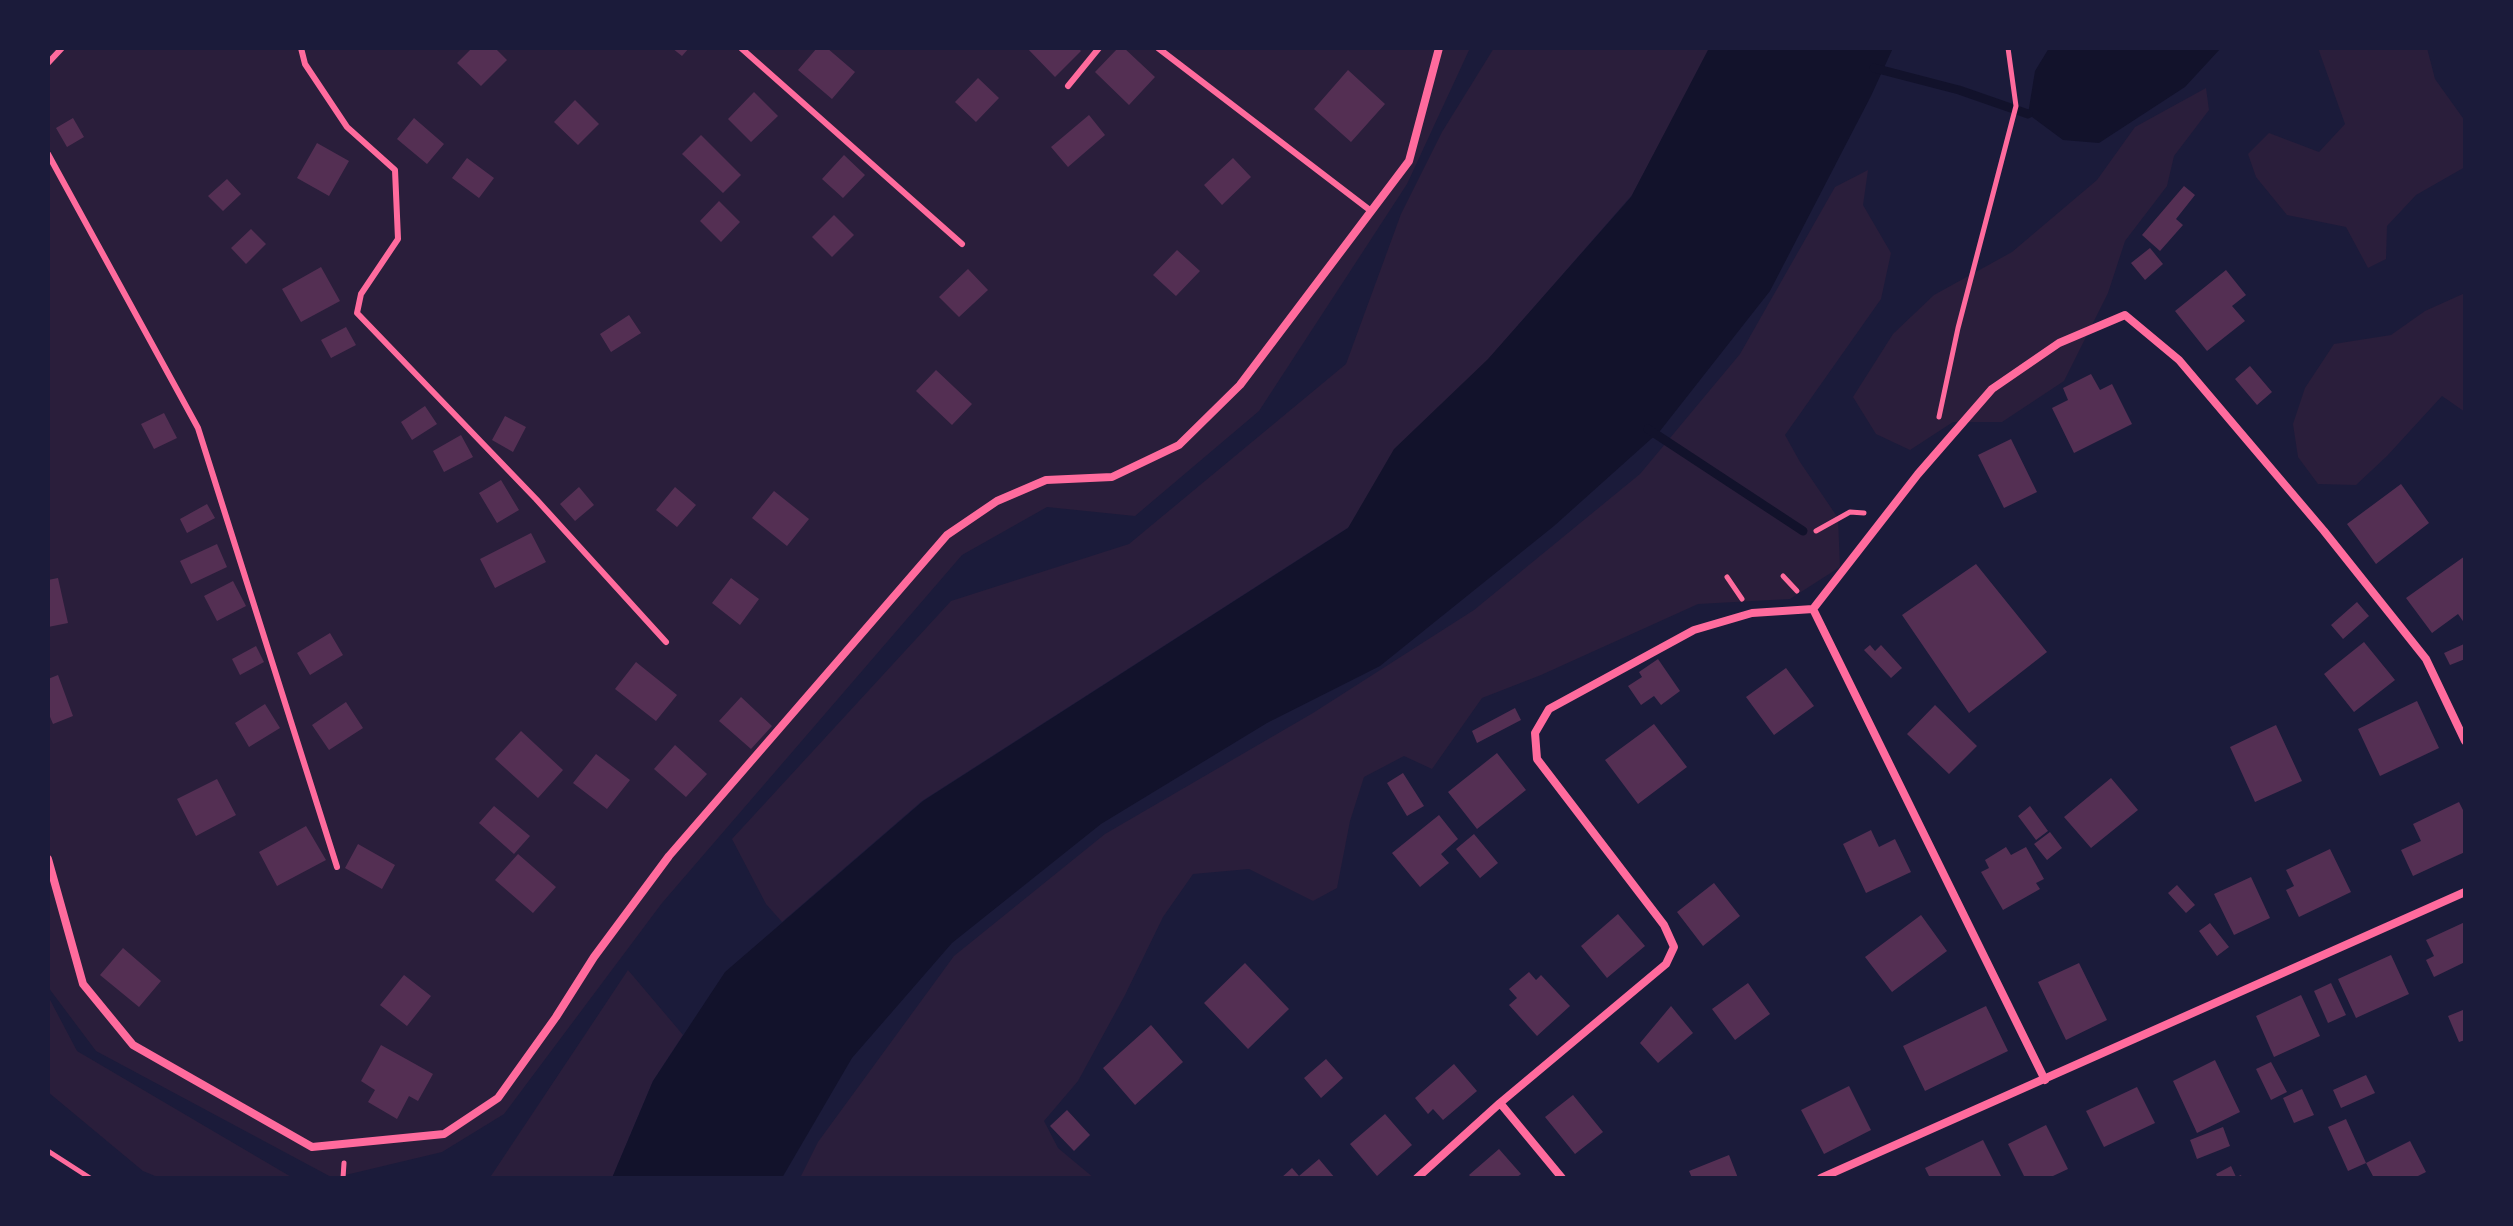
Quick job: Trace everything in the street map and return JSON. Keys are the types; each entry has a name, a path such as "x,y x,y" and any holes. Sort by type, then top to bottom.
{"street":[{"path":"48,859 83,984 133,1045 312,1147 444,1134 498,1098 594,957 669,856 947,535 997,501 1046,480 1112,477 1179,445 1240,385 1409,161 1439,48"},
{"path":"1417,1178 1500,1103 1666,964 1674,947 1664,925 1537,759 1535,733 1549,709 1694,630 1752,613 1813,609 1885,513 1992,389 2059,343 2125,315 2179,360 2324,531 2426,659 2465,741"},
{"path":"1813,609 2045,1080"},
{"path":"1821,1178 2465,892"},
{"path":"1500,1103 1562,1178"}],"lane":[{"path":"48,63 62,48"},
{"path":"301,48 305,64 347,127 395,170 398,239 361,294 357,313 536,499 666,642"},
{"path":"741,48 962,244"},
{"path":"1068,86 1099,48"},
{"path":"1158,48 1371,211"},
{"path":"48,154 198,428 337,867"}],"path":[{"path":"1930,459 1958,328 2016,106 2008,48"},
{"path":"1816,531 1850,512 1885,513"},
{"path":"48,1151 90,1178"}],"shaded area":[{"path":"48,48 1470,48 1407,184 1259,411 1135,516 1047,507 962,555 662,903 504,1114 442,1152 333,1178 96,1051 48,987"},
{"path":"1494,48 1711,48 1632,195 1488,360 1349,527 922,801 782,922 766,904 732,839 951,601 1129,544 1346,364 1401,214 1442,132"},
{"path":"1709,48 1893,48 1770,291 1660,431 1554,526 1380,666 1267,723 1101,824 952,943 852,1058 782,1178 612,1178 653,1081 725,972 923,801 1348,528 1394,449 1488,359 1631,197"},
{"path":"2049,48 2221,48 2185,87 2099,143 2063,140 2028,114 2035,71"},
{"path":"2318,48 2427,48 2435,79 2465,121 2465,167 2416,195 2387,226 2386,259 2368,268 2346,227 2287,215 2256,177 2248,154 2269,133 2319,152 2345,124"},
{"path":"2206,88 2209,110 2174,156 2167,186 2125,241 2108,293 2064,381 2002,422 1953,422 1910,450 1876,434 1853,397 1893,334 1934,295 2012,252 2097,180 2135,127"},
{"path":"1868,170 1863,205 1891,253 1881,299 1785,435 1838,518 1840,567 1790,599 1698,604 1541,675 1482,698 1432,769 1404,756 1364,777 1350,821 1337,888 1313,901 1249,869 1193,874 1163,917 1078,1081 1044,1121 1058,1148 1094,1178 800,1178 818,1142 954,956 1105,834 1313,713 1474,610 1640,474 1740,354 1835,187"},
{"path":"2465,293 2465,412 2442,396 2356,485 2318,484 2298,457 2293,424 2305,388 2334,344 2391,335 2425,311"},
{"path":"628,970 683,1035 653,1081 612,1178 474,1178 491,1176"},
{"path":"48,996 77,1051 293,1178 160,1178 143,1171 48,1092"}],"building":[{"path":"472,48 495,48 507,60 481,86 457,63"},
{"path":"672,48 689,48 682,56"},
{"path":"817,48 827,48 855,72 832,99 798,70"},
{"path":"1027,48 1078,48 1081,51 1055,77"},
{"path":"1118,48 1124,48 1155,77 1129,105 1095,72"},
{"path":"1348,70 1385,104 1351,142 1314,109"},
{"path":"978,78 999,98 976,122 955,102"},
{"path":"754,92 778,116 751,142 728,119"},
{"path":"575,100 599,124 578,145 554,122"},
{"path":"1089,115 1105,135 1068,167 1051,147"},
{"path":"73,118 84,137 67,147 56,128"},
{"path":"414,118 444,144 427,164 397,139"},
{"path":"701,135 741,175 723,193 682,154"},
{"path":"317,143 349,161 329,196 297,178"},
{"path":"844,155 865,175 843,198 822,179"},
{"path":"467,158 494,178 479,198 452,178"},
{"path":"1233,158 1251,177 1222,205 1204,185"},
{"path":"227,179 241,194 223,211 208,196"},
{"path":"2184,186 2195,195 2176,219 2183,225 2160,251 2142,235"},
{"path":"719,201 740,222 721,242 700,221"},
{"path":"834,215 854,235 832,257 812,237"},
{"path":"251,229 266,244 246,264 231,248"},
{"path":"2150,248 2163,264 2145,280 2131,263"},
{"path":"1177,250 1200,271 1176,296 1153,275"},
{"path":"321,267 340,301 301,322 282,289"},
{"path":"968,269 988,290 959,317 939,297"},
{"path":"2226,270 2246,295 2232,306 2245,321 2207,351 2175,311"},
{"path":"629,315 641,333 611,352 600,334"},
{"path":"346,327 356,345 331,358 321,340"},
{"path":"2250,366 2272,392 2257,405 2235,379"},
{"path":"936,370 972,404 952,425 916,391"},
{"path":"2091,374 2100,390 2112,384 2132,424 2074,453 2052,408 2068,400 2063,388"},
{"path":"425,406 437,424 412,440 401,422"},
{"path":"164,413 177,438 154,449 141,424"},
{"path":"505,416 526,427 513,452 492,440"},
{"path":"461,435 473,457 444,472 433,451"},
{"path":"2011,439 2037,492 2004,508 1978,455"},
{"path":"501,480 519,510 497,523 479,493"},
{"path":"2401,484 2429,523 2376,564 2347,524"},
{"path":"579,487 594,505 575,521 560,504"},
{"path":"675,487 696,505 677,527 656,510"},
{"path":"774,491 809,519 787,546 752,518"},
{"path":"207,504 215,518 187,533 180,519"},
{"path":"531,533 546,562 495,588 480,559"},
{"path":"217,544 227,567 191,584 180,561"},
{"path":"2465,556 2465,624 2458,614 2432,633 2406,598"},
{"path":"1976,564 2047,652 1969,713 1902,615"},
{"path":"58,578 68,623 48,627 48,580"},
{"path":"731,578 759,599 740,625 712,603"},
{"path":"233,581 246,606 217,621 204,596"},
{"path":"2357,602 2369,616 2343,639 2331,625"},
{"path":"330,633 343,655 310,675 297,653"},
{"path":"2364,642 2395,680 2354,712 2324,674"},
{"path":"2464,644 2465,659 2450,665 2444,653"},
{"path":"1870,645 1875,651 1881,645 1902,668 1891,678 1864,650"},
{"path":"256,646 264,662 240,675 232,659"},
{"path":"1658,659 1680,691 1661,705 1654,696 1641,705 1628,686 1642,677 1639,672"},
{"path":"636,662 677,695 656,721 615,689"},
{"path":"1786,668 1814,706 1774,735 1746,697"},
{"path":"58,675 73,716 53,724 48,712 48,679"},
{"path":"741,697 772,726 751,749 719,721"},
{"path":"2417,701 2439,748 2380,776 2358,729"},
{"path":"346,702 363,728 329,750 312,725"},
{"path":"265,704 280,728 249,747 235,723"},
{"path":"1935,705 1977,746 1949,774 1907,734"},
{"path":"1515,708 1521,720 1477,743 1472,731"},
{"path":"1654,724 1687,767 1638,804 1605,760"},
{"path":"2276,725 2302,781 2255,802 2230,747"},
{"path":"521,731 563,770 538,798 495,759"},
{"path":"675,745 707,774 686,797 654,769"},
{"path":"1497,753 1526,790 1477,829 1448,792"},
{"path":"596,754 630,780 607,809 573,783"},
{"path":"1403,773 1424,806 1407,816 1387,783"},
{"path":"2111,778 2138,810 2091,848 2064,817"},
{"path":"217,779 236,815 196,836 177,799"},
{"path":"2459,802 2465,814 2465,852 2413,876 2401,850 2421,841 2413,824"},
{"path":"494,806 530,836 514,854 479,823"},
{"path":"2030,806 2048,831 2036,840 2018,816"},
{"path":"1439,815 1458,839 1441,854 1449,863 1420,887 1392,853"},
{"path":"306,826 326,860 277,886 259,852"},
{"path":"1871,830 1879,847 1895,839 1911,872 1866,893 1843,844"},
{"path":"2050,832 2062,848 2047,860 2034,844"},
{"path":"1474,834 1498,863 1480,878 1456,849"},
{"path":"358,844 395,865 382,889 345,868"},
{"path":"2006,847 2011,855 2026,847 2044,879 2036,883 2040,889 2003,910 1981,872 1989,868 1985,860"},
{"path":"2330,849 2351,892 2299,917 2286,890 2294,886 2286,870"},
{"path":"518,854 556,887 533,913 495,880"},
{"path":"2251,877 2270,918 2234,935 2214,894"},
{"path":"1714,883 1740,916 1703,946 1677,912"},
{"path":"2177,885 2195,905 2186,913 2168,893"},
{"path":"1618,914 1645,946 1607,978 1581,946"},
{"path":"1921,915 1947,951 1892,992 1865,957"},
{"path":"2465,922 2465,962 2434,977 2426,960 2434,956 2426,940"},
{"path":"2210,923 2229,947 2217,956 2199,931"},
{"path":"123,948 161,981 139,1007 100,975"},
{"path":"2391,955 2409,994 2356,1018 2338,979"},
{"path":"1245,963 1289,1009 1248,1049 1204,1003"},
{"path":"2079,963 2107,1020 2066,1040 2038,982"},
{"path":"1529,972 1536,980 1541,975 1570,1006 1537,1036 1509,1005 1517,998 1509,989"},
{"path":"404,975 431,996 407,1026 380,1005"},
{"path":"1748,983 1770,1014 1735,1040 1712,1009"},
{"path":"2331,983 2346,1015 2328,1023 2314,991"},
{"path":"2301,995 2320,1036 2274,1057 2256,1016"},
{"path":"1671,1006 1693,1033 1658,1063 1640,1043"},
{"path":"1986,1006 2008,1051 1925,1091 1903,1046"},
{"path":"2463,1010 2465,1040 2459,1042 2448,1016"},
{"path":"1151,1025 1183,1062 1135,1105 1103,1068"},
{"path":"381,1045 433,1074 418,1101 409,1096 397,1119 368,1102 375,1090 361,1081"},
{"path":"1326,1059 1343,1078 1321,1098 1304,1078"},
{"path":"2215,1060 2240,1112 2197,1133 2173,1081"},
{"path":"2271,1062 2287,1092 2271,1100 2256,1069"},
{"path":"1454,1064 1477,1091 1443,1120 1433,1109 1428,1114 1415,1098"},
{"path":"2366,1075 2375,1093 2341,1108 2333,1090"},
{"path":"1849,1086 1871,1130 1824,1154 1801,1110"},
{"path":"2137,1087 2155,1123 2104,1147 2086,1111"},
{"path":"2302,1089 2314,1115 2294,1123 2283,1098"},
{"path":"1573,1095 1603,1132 1575,1154 1545,1117"},
{"path":"1067,1110 1090,1135 1074,1151 1050,1126"},
{"path":"1385,1114 1412,1145 1377,1176 1350,1144"},
{"path":"2346,1119 2366,1163 2348,1171 2328,1127"},
{"path":"2046,1125 2068,1169 2054,1178 2025,1178 2008,1144"},
{"path":"2223,1127 2230,1146 2197,1159 2190,1140"},
{"path":"1983,1140 2002,1178 1930,1178 1925,1168"},
{"path":"2410,1141 2426,1172 2414,1178 2374,1178 2366,1163"},
{"path":"1499,1149 1521,1174 1516,1178 1472,1178 1469,1175"},
{"path":"1729,1155 1738,1178 1692,1178 1689,1171"},
{"path":"1319,1159 1335,1178 1281,1178 1292,1168 1299,1176"},
{"path":"2231,1166 2236,1177 2241,1175 2242,1178 2218,1178 2216,1174"}],"waterway":[{"path":"1874,68 1959,90 2028,114"},
{"path":"1648,429 1803,531"}]}
